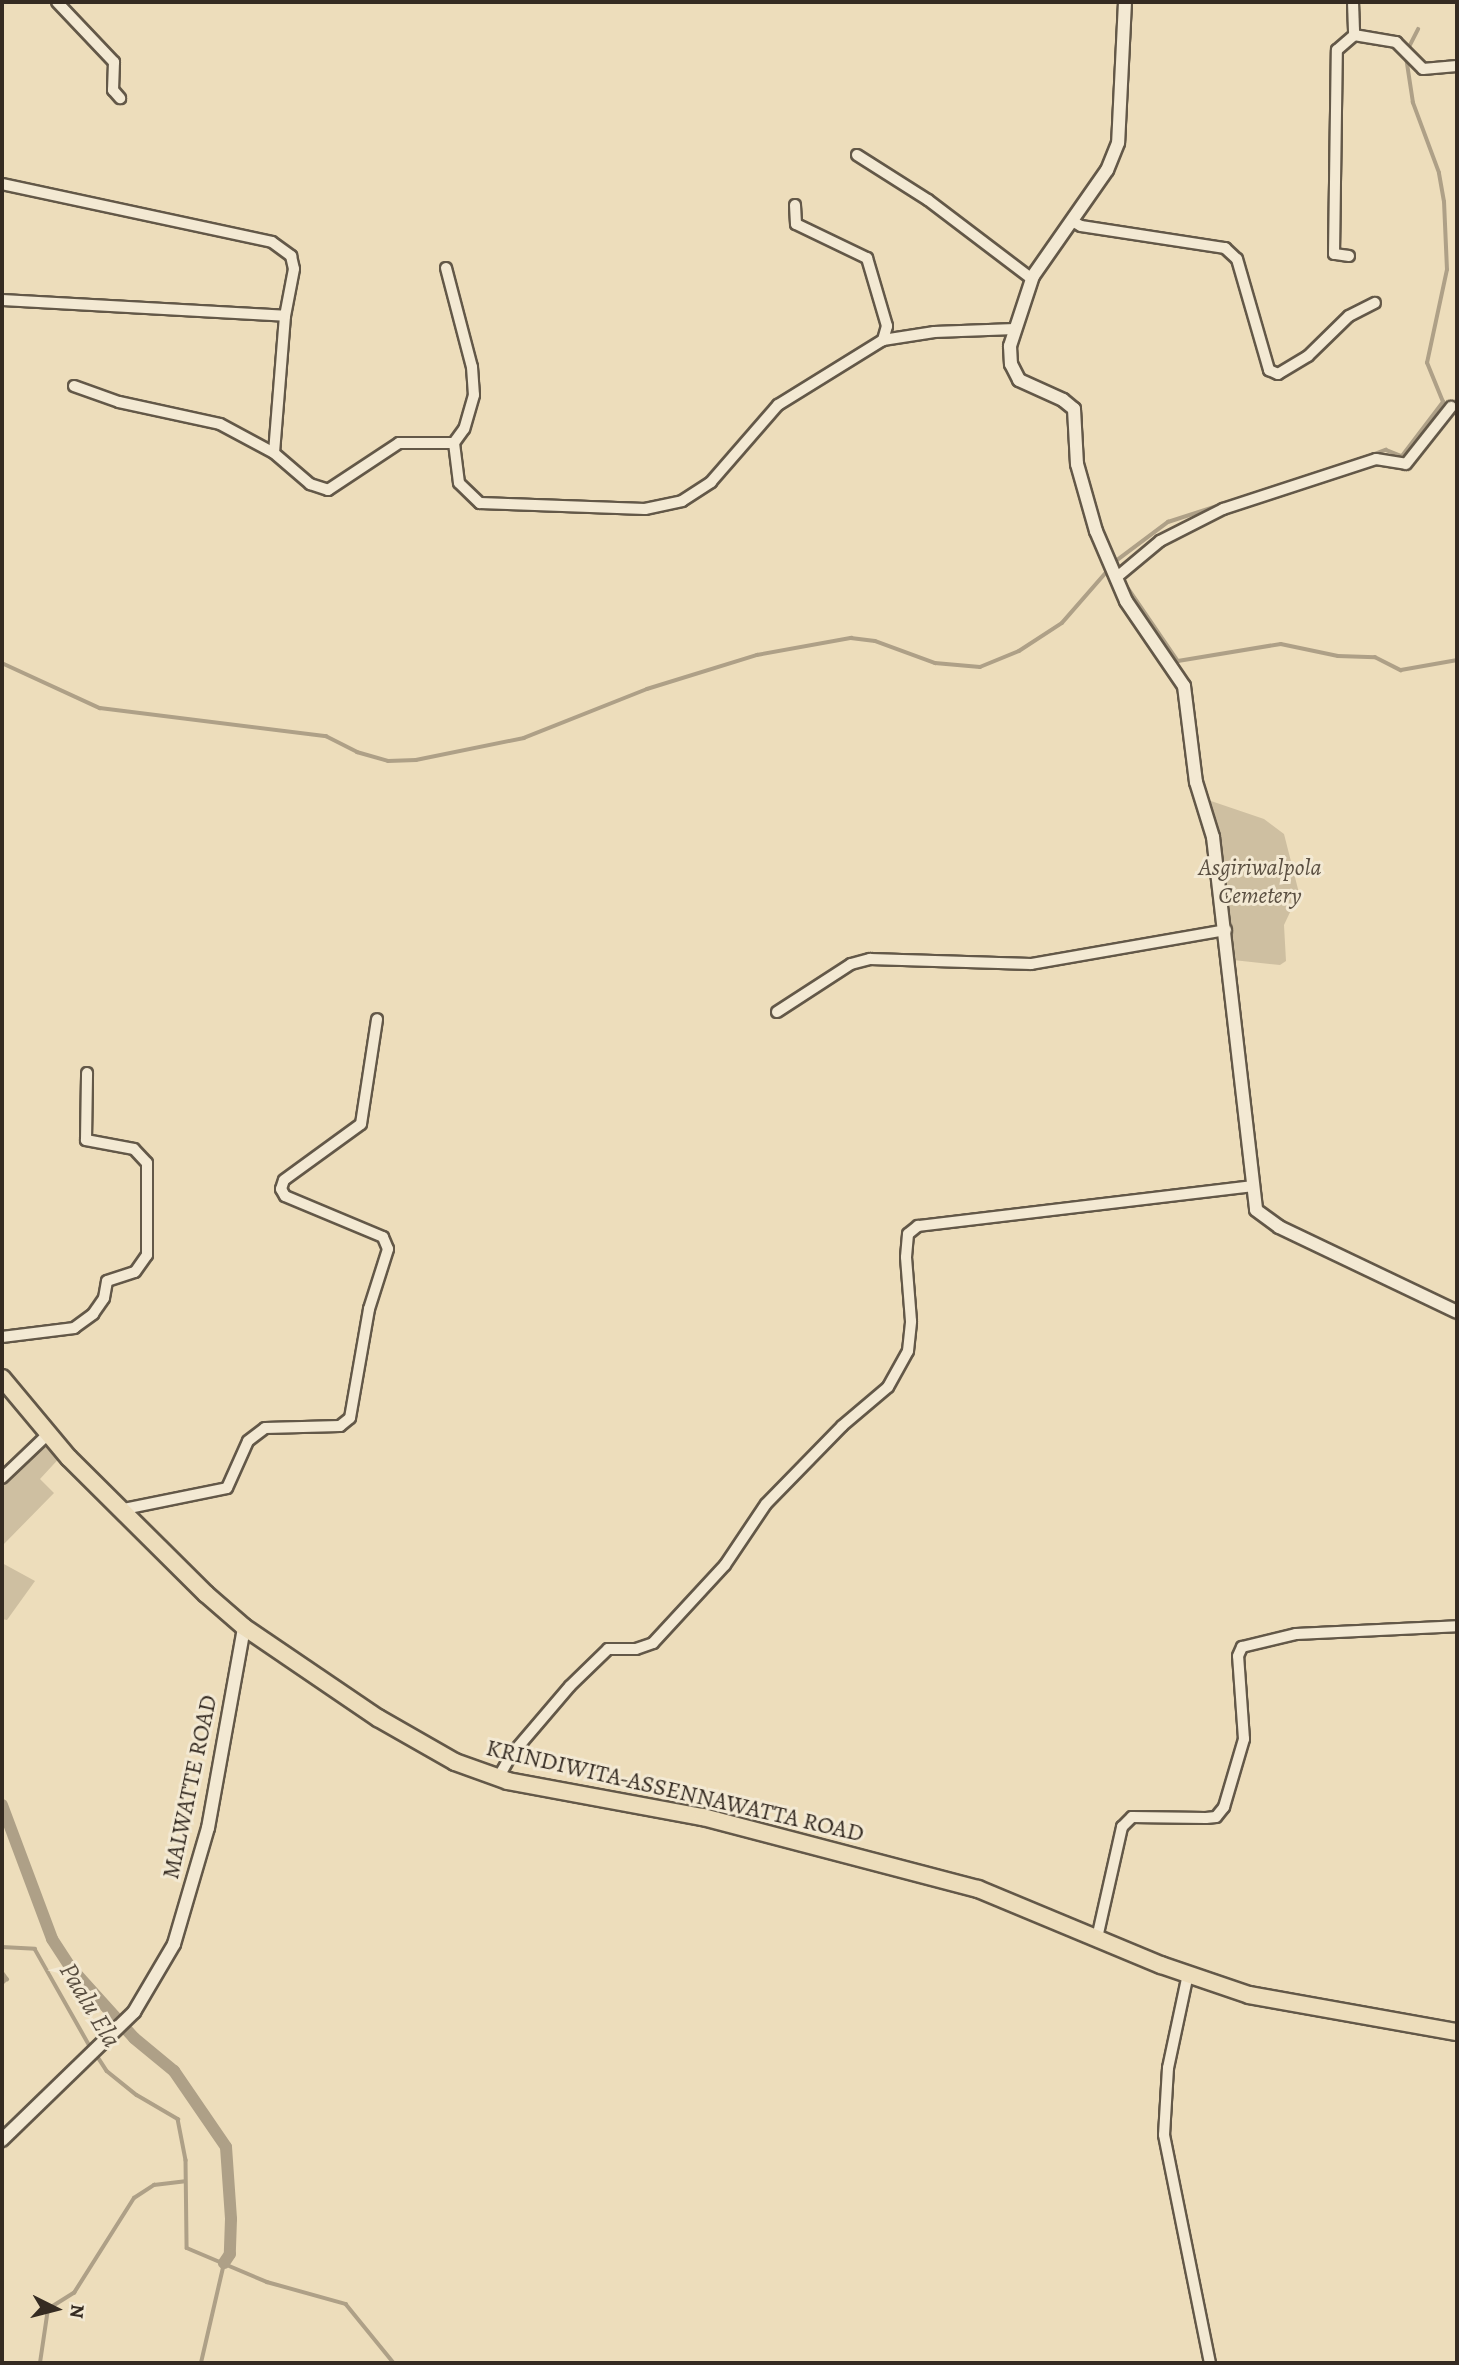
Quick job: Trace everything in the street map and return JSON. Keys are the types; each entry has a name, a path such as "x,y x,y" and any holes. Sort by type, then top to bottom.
{"main road":[{"name":"KRINDIWITA-ASSENNAWATTA ROAD","path":"2,1378 48,1434 119,1510 244,1626 378,1718 455,1762 498,1778 703,1817 978,1889 1188,1974 1249,1995 1457,2032"}],"street":[{"path":"57,2 114,62 117,76 113,90 120,98"},
{"path":"1125,2 1118,143 1107,170 1032,279 1010,346 1018,380 1063,400 1074,409 1084,498 1126,601 1184,686 1196,782 1213,838 1226,930 1251,1186 1256,1210 1279,1227 1457,1312"},
{"path":"1353,2 1354,35"},
{"path":"1354,35 1396,42 1423,69 1457,66"},
{"path":"1349,256 1334,254 1333,112 1337,50 1354,35"},
{"path":"856,155 928,200 1032,279"},
{"path":"2,184 271,242 291,256 294,269 285,316 274,453"},
{"path":"796,205 796,224 867,258 887,326 883,340"},
{"path":"1072,221 1081,226 1225,248 1237,260 1269,370 1278,374 1308,356 1349,316 1375,303"},
{"path":"446,268 472,367 474,395 464,429 454,443 459,483 480,503 645,509 682,501 711,482 778,405 883,340 934,332 1015,329"},
{"path":"2,300 285,316"},
{"path":"74,386 119,402 220,424 274,453 310,484 328,490 399,443 454,443"},
{"path":"1117,577 1160,541 1223,509 1376,459 1406,464 1451,407"},
{"path":"778,1012 851,964 870,959 1031,964 1226,930"},
{"path":"119,1510 227,1488 248,1441 265,1428 340,1426 350,1418 369,1309 388,1250 383,1237 285,1196 281,1189 284,1180 360,1124 377,1019"},
{"path":"2,1337 74,1328 93,1314 104,1298 107,1281 135,1272 147,1255 147,1163 134,1149 86,1140 87,1073"},
{"path":"498,1778 512,1754 570,1686 608,1649 636,1649 653,1643 725,1565 766,1504 842,1426 888,1387 908,1351 911,1321 906,1257 908,1234 918,1226 1251,1186"},
{"path":"2,1478 48,1434"},
{"name":"MALWATTE ROAD","path":"2,2140 125,2022 174,1944 208,1828 244,1626"},
{"path":"1097,1938 1122,1827 1132,1817 1216,1817 1224,1807 1244,1739 1238,1656 1242,1647 1296,1634 1457,1626"},
{"path":"1188,1974 1168,2068 1164,2135 1210,2363"}],"green space":[{"name":"Asgiriwalpola Cemetery","path":"1211,801 1264,819 1284,834 1299,893 1284,925 1286,961 1280,965 1233,960 1207,804"},
{"path":"48,1434 64,1453 40,1479 54,1493 2,1546 2,1478"},
{"path":"2,1563 35,1581 7,1620 2,1619"}],"waterway":[{"path":"1408,49 1418,29"},
{"path":"1354,462 1386,450 1402,456 1443,402 1427,363 1447,270 1444,202 1439,173 1413,103 1406,57"},
{"path":"2,663 100,708 326,736 357,752 388,761 416,760 524,738 647,689 757,655 851,638 875,641 935,663 980,667 1019,651 1062,623 1116,561 1168,522 1340,466"},
{"path":"1124,582 1178,661 1281,644 1338,656 1375,657 1401,670 1457,660"},
{"path":"2,1805 52,1939 71,1968 134,2038 174,2071 226,2147 231,2219 230,2254 224,2263"},
{"name":"Paalu Ela","path":"2,1947 35,1949 91,2048"},
{"name":"Paalu Ela","path":"2,1972 7,1979 2,1984"},
{"name":"Paalu Ela","path":"96,2054 107,2071 137,2095 178,2119 186,2160 187,2248 267,2282 346,2304 394,2363"},
{"path":"40,2363 48,2309 74,2293 134,2198 154,2185 185,2181"},
{"path":"201,2363 224,2263"}]}
